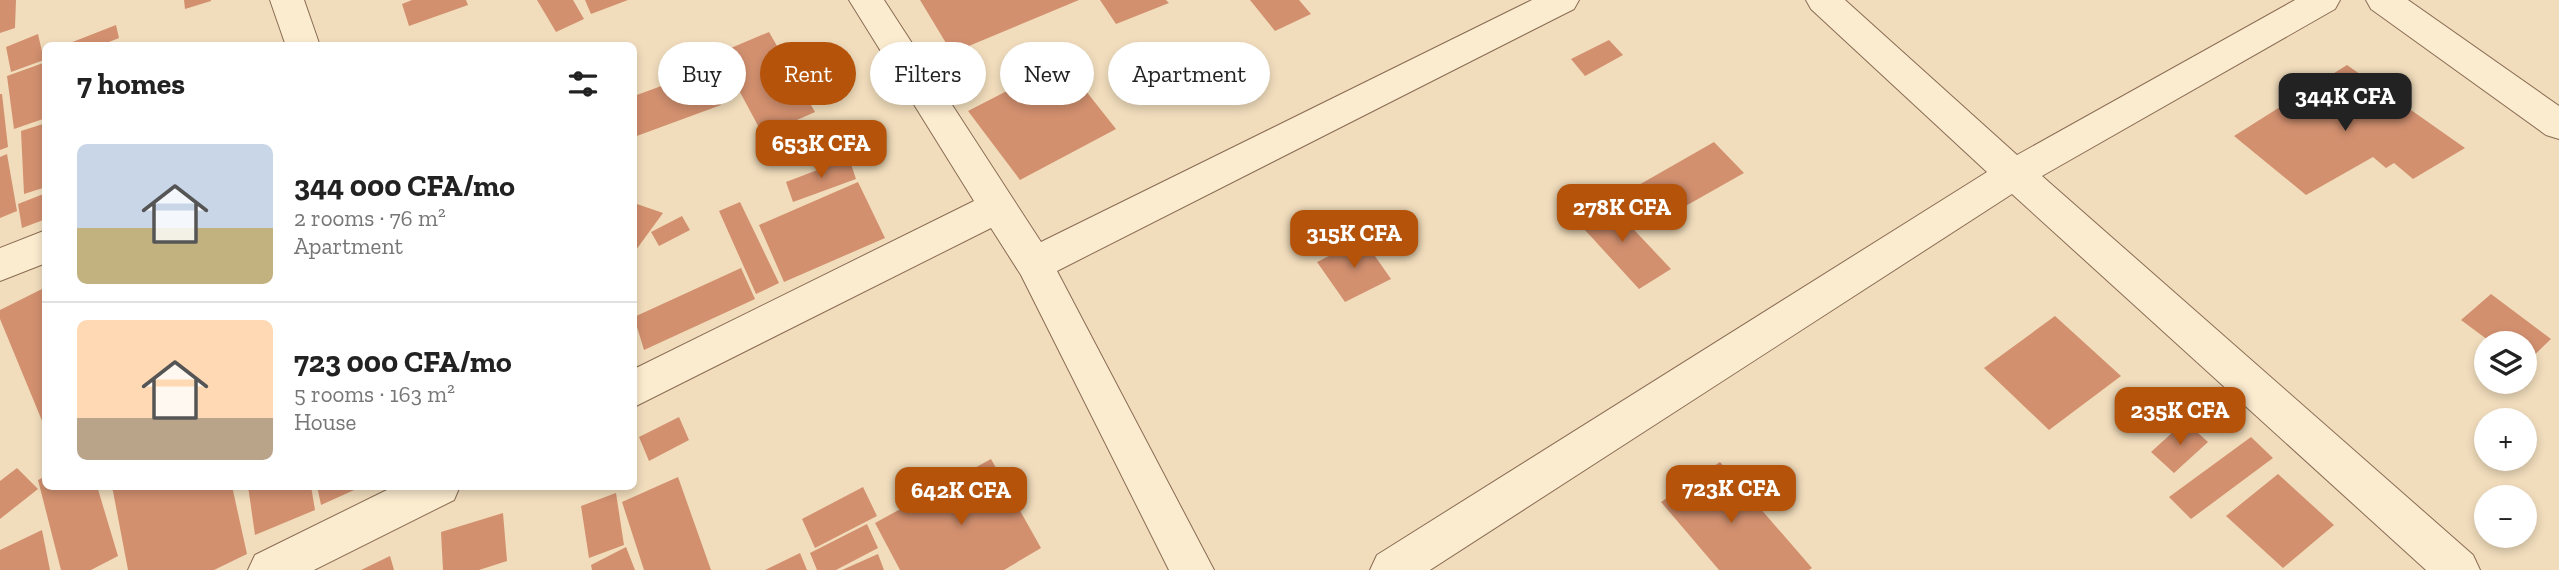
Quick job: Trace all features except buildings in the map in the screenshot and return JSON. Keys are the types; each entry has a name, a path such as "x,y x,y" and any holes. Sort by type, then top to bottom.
{"street":[{"path":"287,0 302,42"},
{"path":"866,0 1034,264 1192,570"},
{"path":"1034,264 1562,0"},
{"path":"1823,0 2458,570"},
{"path":"1392,570 2014,174 2323,0"},
{"path":"2383,0 2559,125"},
{"path":"637,387 997,207"},
{"path":"0,265 42,248"},
{"path":"270,570 431,490"}]}
